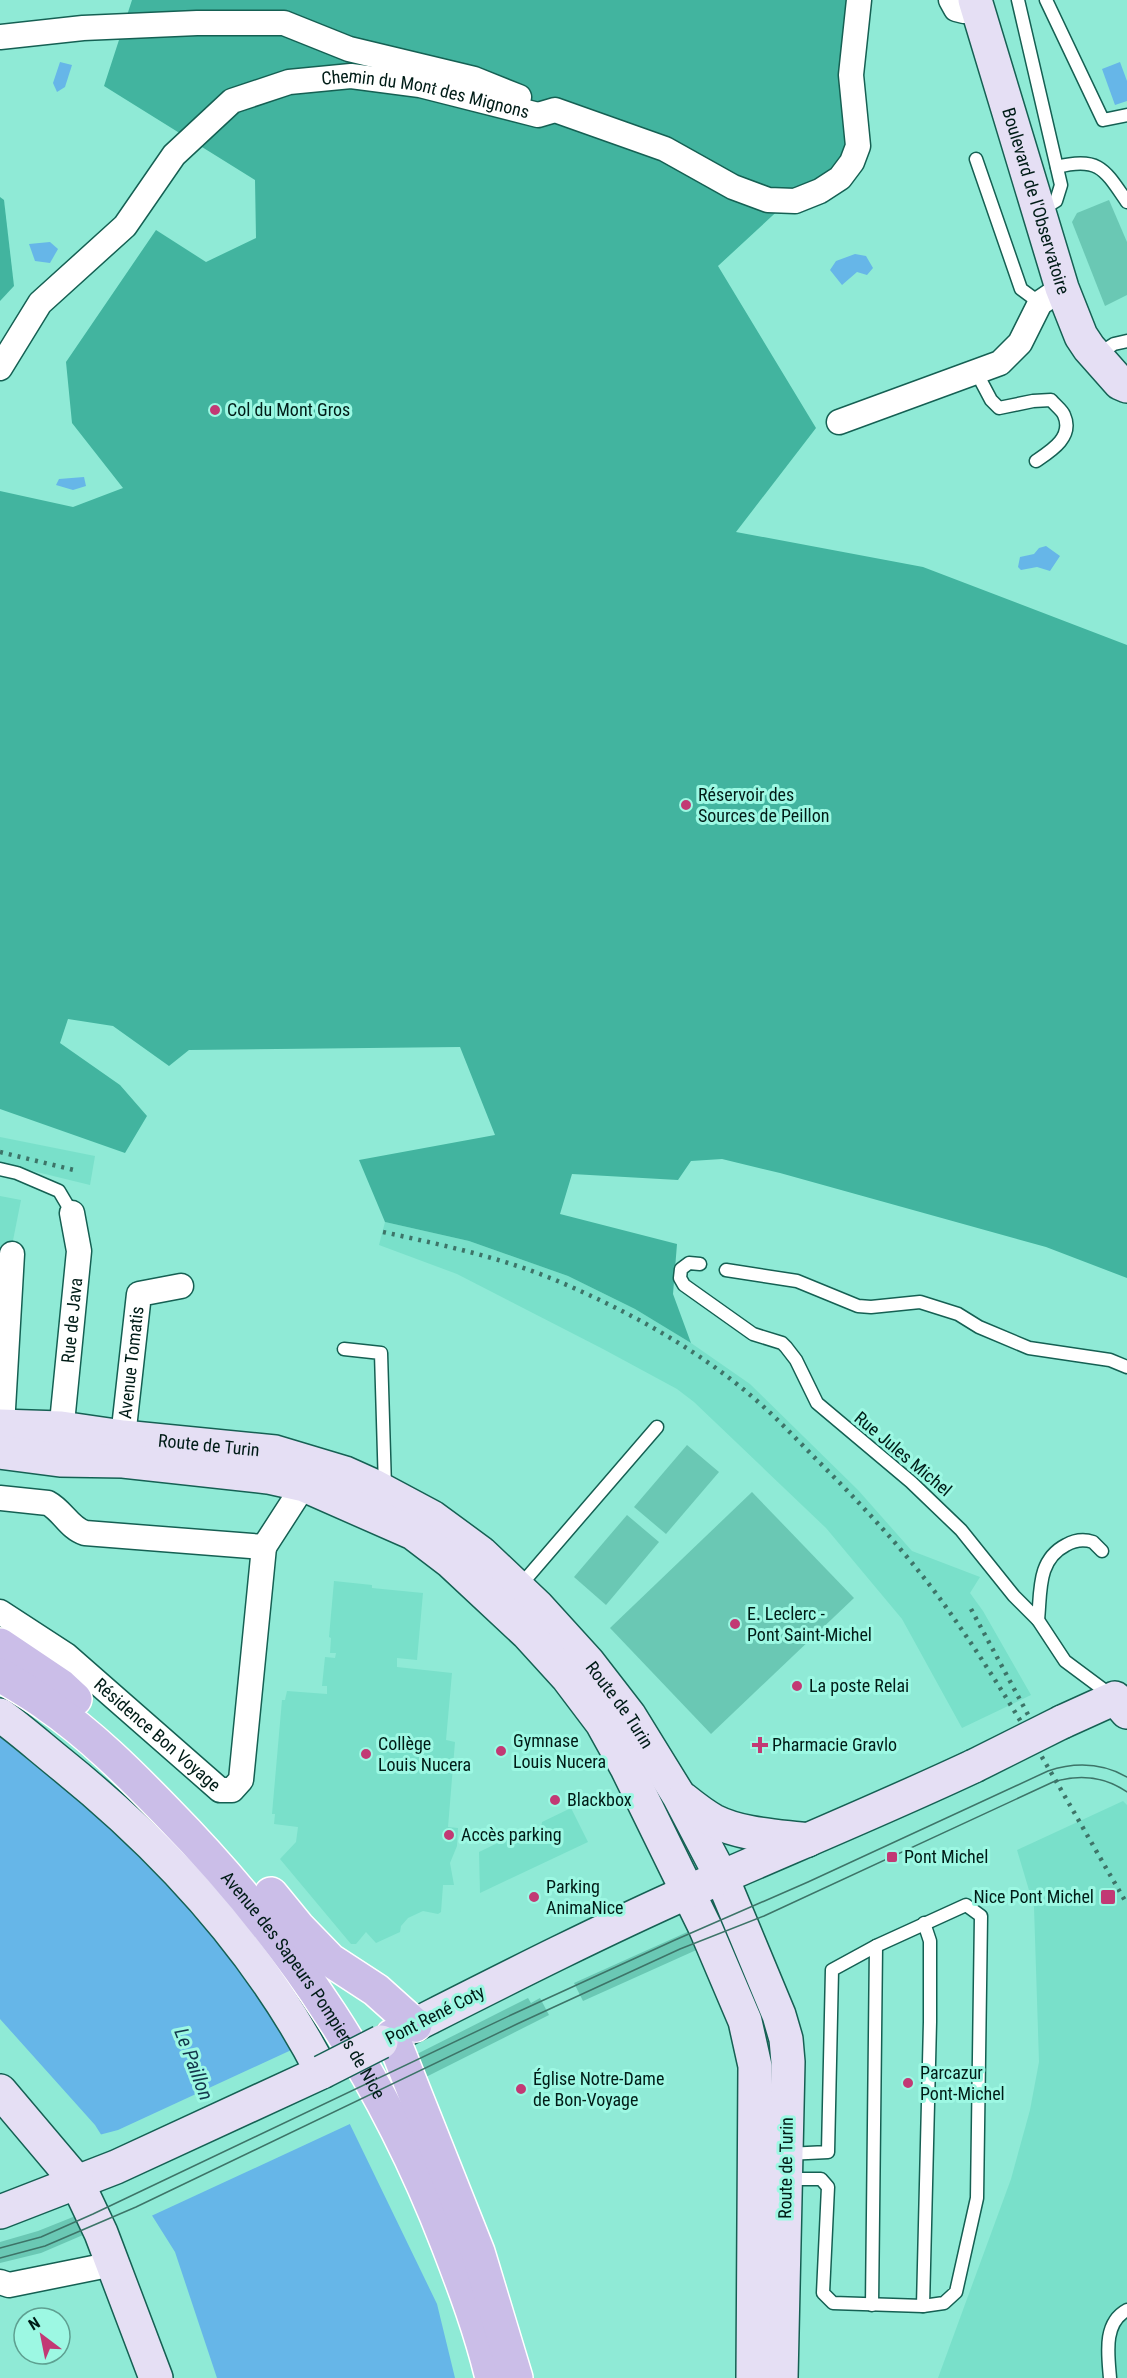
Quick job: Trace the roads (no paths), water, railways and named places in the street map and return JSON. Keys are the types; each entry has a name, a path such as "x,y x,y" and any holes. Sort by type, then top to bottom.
{"main road":[{"name":"Boulevard de l'Observatoire","path":"968,3 1039,211 1051,295 1096,356 1120,383 1127,386"},
{"name":"Route de Turin","path":"1,1434 60,1444 123,1461 268,1477 304,1485 413,1533 451,1562 510,1598 588,1662 622,1706 679,1796 722,1878 765,1979 786,2039 788,2062 771,2167 753,2378"},
{"name":"Route de Turin","path":"60,1444 123,1437 274,1452 345,1473 385,1492 432,1517 481,1553 510,1598 527,1633 568,1678 602,1723 688,1892 736,2000 752,2043 771,2167 781,2378"},
{"path":"0,1646 60,1686 149,1762 228,1842 298,1927 330,1960 376,1990 396,2034 478,2252 516,2378"},
{"name":"Avenue des Sapeurs Pompiers de Nice","path":"0,1675 46,1704 75,1726 133,1778 215,1861 276,1935 327,2006 390,2115 433,2206 484,2344 492,2378"},
{"name":"Pont René Coty","path":"0,2212 116,2167 322,2072 550,1957 688,1892 974,1766 1062,1722 1123,1702"},
{"path":"2,1710 109,1803 190,1885 251,1957 306,2041 322,2072"},
{"name":"Avenue des Sapeurs Pompiers de Nice","path":"2,1710 66,1741 122,1792 203,1873 262,1945 312,2016 345,2067 418,2217 444,2288 470,2378"},
{"path":"679,1796 717,1822 745,1831 810,1840"},
{"path":"0,2091 77,2182 93,2214 156,2378"}],"street":[{"name":"Chemin du Mont des Mignons","path":"0,368 40,303 125,226 174,155 232,101 289,82 351,76 420,85 538,115 555,110 665,148 733,187 768,200 795,201 820,191 840,178 852,162 858,146 851,75 859,0"},
{"path":"0,36 83,28 197,23 284,23 349,49 474,79 555,110"},
{"path":"839,422 1000,363 1020,343 1051,295"},
{"name":"Rue de Java","path":"60,1444 79,1251 72,1213"},
{"path":"1,1434 12,1254"},
{"name":"Avenue Tomatis","path":"123,1437 139,1294 181,1286"},
{"name":"Résidence Bon Voyage","path":"0,1612 66,1655 220,1790 232,1790 241,1780 264,1547 304,1485"},
{"path":"0,1498 48,1503 54,1506 76,1530 85,1533 264,1547"},
{"path":"0,2282 9,2284 113,2264"}],"lane":[{"path":"1018,0 1061,185 1056,201 1039,211"},
{"path":"1046,0 1103,120 1127,115"},
{"path":"976,159 1021,288 1051,295"},
{"path":"1057,167 1068,164 1098,165 1109,175 1127,202"},
{"path":"1096,356 1114,344 1127,341"},
{"path":"982,383 991,400 999,408 1051,400 1064,415 1067,431 1058,446 1036,461"},
{"path":"0,1169 17,1173 58,1191 72,1213"},
{"name":"Rue Jules Michel","path":"700,1264 689,1263 681,1269 679,1274 684,1285 753,1334 782,1343 796,1360 809,1391 817,1403 961,1530 1014,1596 1038,1620 1065,1661 1123,1702"},
{"path":"726,1270 797,1281 858,1306 871,1307 920,1302 958,1314 998,1336 1029,1348 1110,1360 1127,1367"},
{"path":"344,1349 381,1353 385,1492"},
{"path":"510,1598 657,1427"},
{"path":"1038,1620 1042,1575 1052,1554 1079,1540 1093,1542 1102,1551"},
{"path":"966,1905 981,1916 977,2198 956,2292 944,2303 923,2306 833,2303 824,2293 828,2187 821,2180 771,2167 828,2151 832,1970 876,1946 966,1905"},
{"path":"923,2306 930,2010 930,1941 924,1923"},
{"path":"872,2305 876,1946"},
{"path":"1110,2378 1111,2327 1117,2316 1127,2310"}],"water":[{"path":"60,62 72,65 65,87 57,92 53,83"},
{"path":"1120,62 1127,81 1127,101 1115,105 1102,69"},
{"path":"50,242 58,249 50,263 35,261 29,244"},
{"path":"855,254 866,256 873,268 867,275 857,272 842,285 830,270 836,261"},
{"path":"84,477 86,486 73,490 56,485 59,479"},
{"path":"1046,546 1060,556 1050,571 1037,567 1021,570 1018,567 1020,557 1034,554 1039,548"},
{"name":"Le Paillon","path":"0,1737 101,1819 216,1935 344,2112 437,2304 455,2378 217,2378 175,2252 95,2125 0,2019"}],"tram line":[{"path":"0,2248 41,2237 93,2214 511,2015 1048,1771 1068,1766 1088,1765 1118,1772 1127,1777"},
{"path":"0,2258 45,2246 136,2207 517,2024 680,1949 764,1916 1053,1782 1072,1778 1091,1778 1109,1783 1127,1792"}],"railway":[{"path":"0,1152 74,1170"},
{"path":"383,1232 451,1247 539,1273 612,1306 663,1333 711,1365 764,1408 866,1511 938,1596 1013,1709 1127,1904"},
{"path":"971,1609 1032,1722"}],"place":[{"name":"Col du Mont Gros","path":"215,410"},
{"name":"Réservoir des Sources de Peillon","path":"686,805"},
{"name":"E. Leclerc - Pont Saint-Michel","path":"735,1624"},
{"name":"La poste Relai","path":"797,1686"},
{"name":"Pharmacie Gravlo","path":"760,1745"},
{"name":"Gymnase Louis Nucera","path":"501,1751"},
{"name":"Collège Louis Nucera","path":"366,1754"},
{"name":"Blackbox","path":"555,1800"},
{"name":"Accès parking","path":"449,1835"},
{"name":"Pont Michel","path":"892,1857"},
{"name":"Parking AnimaNice","path":"534,1897"},
{"name":"Nice Pont Michel","path":"1108,1897"},
{"name":"Parcazur Pont-Michel","path":"908,2083"},
{"name":"Église Notre-Dame de Bon-Voyage","path":"521,2089"}]}
